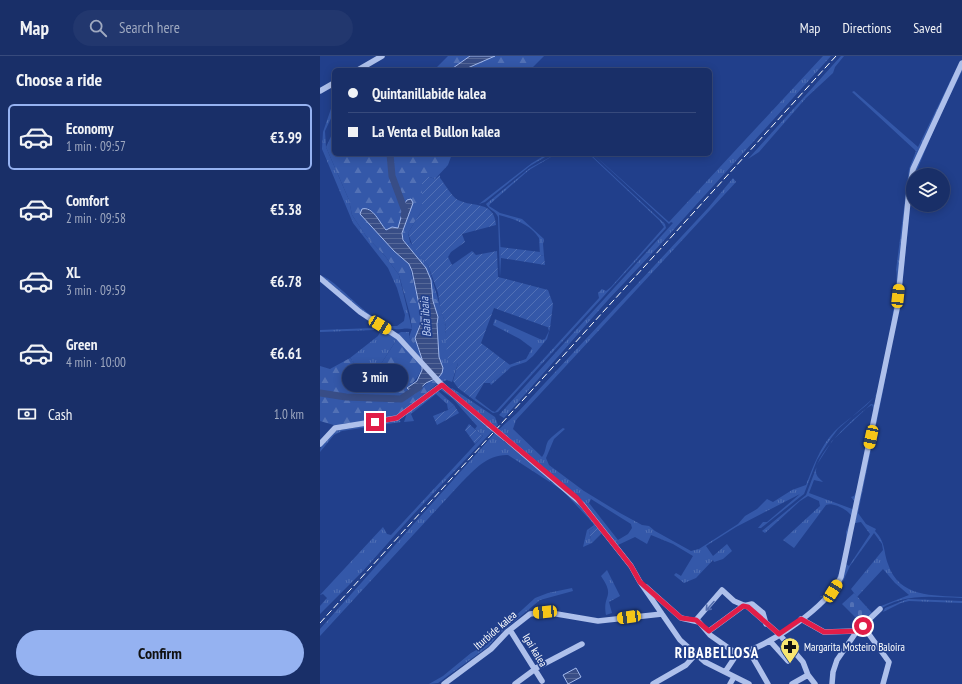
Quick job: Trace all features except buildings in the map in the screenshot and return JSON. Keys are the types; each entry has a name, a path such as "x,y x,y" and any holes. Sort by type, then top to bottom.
{"street":[{"path":"361,68 382,56"},
{"path":"725,672 737,654 749,651 770,641 823,602 838,584 843,570 897,309 909,191 913,169 962,63"},
{"path":"320,92 332,84"},
{"path":"320,278 360,312 398,337 442,385 577,498 631,566 640,582 680,640 705,662 749,684"},
{"path":"320,444 335,428 397,418 442,385"},
{"path":"640,582 681,618"},
{"path":"696,620 722,590 743,606 748,607 779,634 803,662 808,674 815,684"},
{"path":"709,631 743,606"},
{"path":"832,684 833,672 837,660 858,631 880,609"},
{"name":"Iturbide kalea","path":"444,684 492,649 510,630 530,614 545,612 598,621 662,614"},
{"path":"672,628 676,619 681,618 696,620 709,631 710,635 737,654"},
{"path":"801,619 824,632 858,631"},
{"path":"863,626 889,662 883,684"},
{"name":"Igai kalea","path":"510,630 542,681"},
{"path":"770,641 788,661"},
{"path":"515,684 535,670 582,644"},
{"path":"749,651 768,684"},
{"path":"653,684 686,665 696,654"},
{"path":"792,684 808,674"},
{"path":"730,684 734,677"}],"green space":[{"path":"448,56 470,56 453,68 436,68"},
{"path":"495,56 544,56 532,68 468,68"},
{"path":"823,56 831,56 608,300 504,418 499,415 673,223 671,222 669,224 595,156 669,222"},
{"path":"841,56 844,56 835,67 833,73 806,98 759,152 748,159"},
{"path":"962,57 912,167 909,168 916,151 852,92 854,91 918,147"},
{"path":"962,66 962,71 937,122 918,168 916,168"},
{"path":"332,106 332,116 325,131 326,147 349,200 352,215 366,236 385,256 399,275 412,329 393,329 380,324 320,276 334,283 366,311 387,325 397,326 404,321 405,315 397,288 388,268 353,223 322,149 323,132"},
{"path":"332,134 332,156 387,156 387,160 394,164 392,156 451,156 448,165 435,179 430,177 422,194 422,210 408,233 410,242 407,245 404,240 403,230 406,218 413,203 405,203 398,228 386,230 371,210 367,208 360,214 394,251 409,264 421,314 416,335 416,342 413,343 409,337 412,329 410,315 399,275 385,256 366,236 352,215 349,200 326,147"},
{"path":"544,156 547,156 530,166 485,202 479,204 532,163"},
{"path":"553,156 529,170 489,206 500,213 522,219 544,239 544,256 540,255 539,238 531,229 516,220 499,215 501,258 500,277 498,217 496,213 486,204 530,168"},
{"path":"591,156 665,224 666,228 498,412 493,413 474,400 475,398 495,412 599,298 598,293 602,289 606,291 611,287 664,227 660,221"},
{"path":"440,175 440,178 455,198 487,208 494,217 496,225 462,234 465,242 451,252 448,257 452,265 472,251 476,255 497,251 498,277 548,290 553,304 550,328 494,308 481,343 510,365 490,383 484,383 474,400 458,388 453,381 458,363 448,362 445,334 446,326 440,307 438,293 428,265 413,247 408,233 422,210 422,183 427,176 435,179"},
{"path":"733,178 736,182 516,420 513,429 542,457 548,441 563,428 565,429 554,439 546,458 549,465 584,491 620,513 642,525 649,526 655,531 691,551 699,549 738,524 745,516 757,509 767,499 773,502 792,490 806,485 817,457 829,438 838,428 852,417 838,429 817,460 804,494 761,528 758,528 763,522 767,522 800,494 736,527 706,546 713,556 727,544 732,551 723,559 714,562 713,560 696,578 684,583 674,575 676,573 681,576 693,556 673,544 651,535 647,544 635,537 618,545 580,498 504,435 501,439 551,479 550,482 561,487 578,502 596,526 589,531 592,543 583,547 587,530 594,525 562,490 508,455 494,457 482,463 462,482 320,636 320,629 495,433 517,413 709,207","holes":["591,499 631,524 632,528 628,534 618,540 589,503"]},
{"path":"906,192 907,212 897,297 889,337 896,292 896,270"},
{"path":"907,212 909,212 902,288 858,513 866,524 876,529 875,531 883,543 888,564 893,575 900,583 909,589 929,595 962,598 916,597 894,602 873,614 872,613 881,606 909,595 895,583 883,569 857,597 851,589 883,550 882,544 874,533 850,566 838,592 836,589 846,564 849,566 870,534 861,522 855,523 888,358"},
{"path":"410,242 428,265 438,299 433,299 428,276 417,257 407,245"},
{"path":"500,247 540,252 540,255 544,256 545,265 501,258"},
{"path":"320,280 397,339 381,364 367,378 350,358 378,336 381,330 320,282"},
{"path":"433,299 438,299 446,326 441,322 437,324 438,317"},
{"path":"495,319 542,340 545,339 549,331 548,328 550,328 547,339 533,356 526,362 511,367 491,385 490,383 509,365 526,359 532,348 520,339 493,325"},
{"path":"441,321 446,326 445,334 458,363 452,382 447,380 442,382 438,377 443,368 439,357 437,324"},
{"path":"374,328 374,330 320,332 320,330"},
{"path":"401,332 409,332 409,337 413,343 416,342 422,359 397,334"},
{"path":"889,337 887,351 881,378"},
{"path":"397,339 420,362 420,373 416,380 408,388 414,394 433,379 435,379 438,383 406,410 392,417 337,426 320,421 320,366 330,369 350,358 367,378 381,364"},
{"path":"881,378 878,394 874,398"},
{"path":"442,388 489,428 451,389 452,388 495,417 498,425 412,516 363,571 320,614 320,606 327,598 323,594 320,595 383,527 387,534 391,535 483,436 475,429 477,426 453,399 441,390"},
{"path":"436,389 454,405 448,410 447,404 436,394 411,414 414,421 404,422 407,413"},
{"path":"871,404 875,405 857,500 855,502 851,497 854,496 857,490 874,410 872,405 865,409"},
{"path":"454,405 459,413 437,425 433,416 448,410"},
{"path":"865,409 836,438 847,425"},
{"path":"399,420 401,422 342,431 334,435 320,452 320,449 327,437 335,431"},
{"path":"469,424 483,436 475,444 465,430"},
{"path":"830,444 819,462 822,455"},
{"path":"817,464 816,473 823,482 814,480 809,493 855,510 846,558 842,570 831,591 824,599 820,596 824,596 834,584 840,571 846,544 846,532 852,517 850,514 837,506 829,504 826,505 794,548 783,540 820,506 819,501 808,496 800,501 765,533 762,531 806,495"},
{"path":"596,526 602,533 592,543 589,531"},
{"path":"607,570 620,596 609,602 612,613 606,615 605,608 608,588 601,576"},
{"path":"572,588 573,591 540,600 497,636 489,646 438,683 429,684 443,676 471,653 487,644 535,598 548,593"},
{"path":"854,593 873,614 862,624 842,604"},
{"path":"908,599 962,601 962,603 909,601 901,603 883,612 885,608"}],"water":[{"path":"470,56 495,56 468,68 453,68"},
{"path":"411,199 413,203 402,233 403,240 426,268 431,280 433,301 438,317 439,357 443,368 439,377 426,383 414,394 407,388 417,381 422,370 422,359 415,338 421,323 421,314 412,271 409,264 394,251 360,214 362,209 369,210 376,215 386,230 392,227 398,228 405,203 407,200"},
{"path":"576,668 581,677 568,684 563,675"}],"waterway":[{"name":"Baia ibaia","path":"390,156 392,176 405,211 404,215"},
{"name":"Baia ibaia","path":"320,393 346,397 401,399 419,387"}],"railway":[{"path":"320,623 836,56"}],"place":[{"name":"Margarita Mosteiro Baloira","path":"790,664"}],"district":[{"name":"RIBABELLOSA","path":"717,652"}],"route":[{"path":"375,422 397,418 442,385 572,493 631,566 640,582 681,618 696,620 709,631 743,606 748,607 762,622 779,634 801,619 824,632 858,631 863,626"}]}
